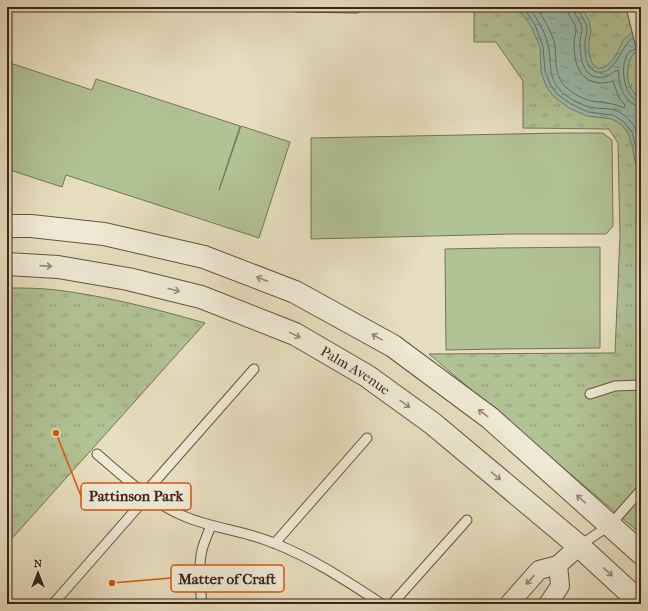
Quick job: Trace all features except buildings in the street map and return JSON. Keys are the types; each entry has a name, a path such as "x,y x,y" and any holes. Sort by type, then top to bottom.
{"street":[{"path":"7,226 31,226 104,234 204,257 295,292 393,346 490,418 641,553"},
{"name":"Palm Avenue","path":"7,264 58,267 128,278 202,297 295,334 367,376 432,423 579,546 641,603"},
{"path":"509,604 539,570 558,565 579,546"},
{"path":"548,604 560,586 558,565"}],"lane":[{"path":"296,7 356,7"},
{"path":"631,7 641,47"},
{"path":"53,604 138,507 144,494 254,369"},
{"path":"590,394 616,386 641,385"},
{"path":"275,543 367,438"},
{"path":"96,454 144,494 164,506 185,517 211,526 275,543 309,559 382,604"},
{"path":"579,546 610,525 641,490"},
{"path":"392,604 467,520"},
{"path":"202,604 200,567 202,549 211,526"}],"green space":[{"path":"474,7 641,7 641,534 429,354 615,353 620,236 618,143 609,129 523,128 523,81 496,42 474,42"},
{"path":"7,62 92,90 96,79 240,126 219,190 241,126 290,142 259,238 66,175 62,187 7,169"},
{"path":"603,133 612,140 613,226 606,234 513,234 311,239 311,138"},
{"path":"600,247 600,348 446,350 445,249"},
{"path":"7,288 50,289 112,299 205,323 7,544"}],"water":[{"path":"518,7 581,7 589,20 591,30 589,53 592,63 597,68 603,68 608,65 615,57 624,39 641,26 641,51 633,54 629,63 628,81 633,91 641,100 641,181 628,133 622,125 612,119 587,116 569,108 554,97 546,86 541,72 540,47 532,28"}],"place":[{"name":"Pattinson Park","path":"56,433"},
{"name":"Matter of Craft","path":"112,583"}]}
